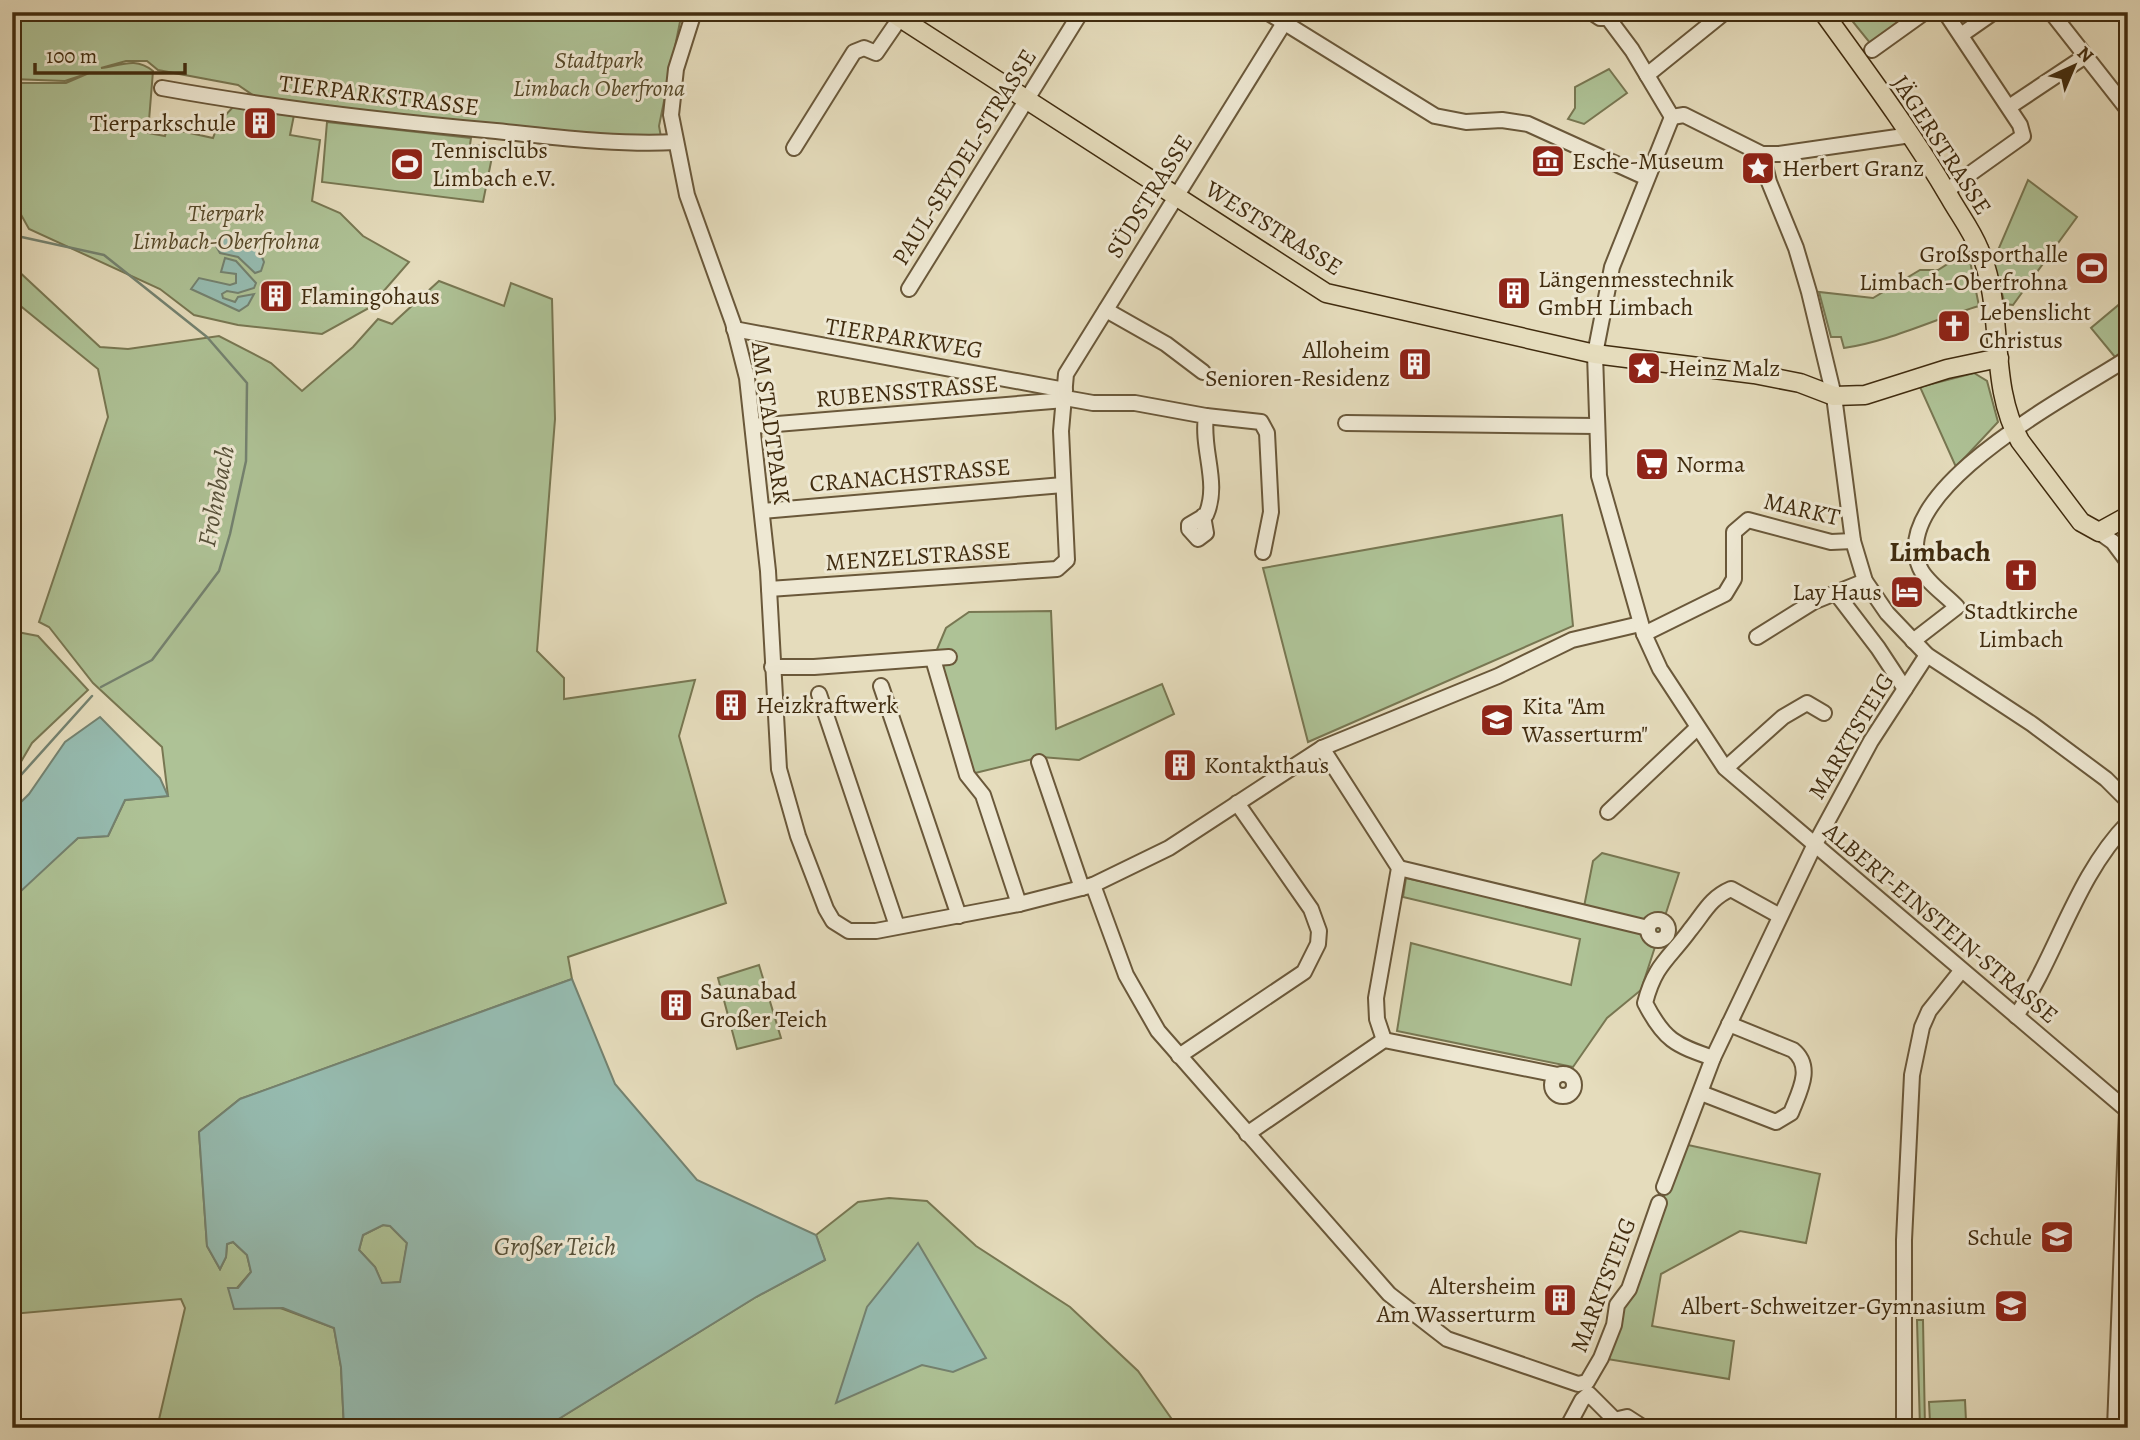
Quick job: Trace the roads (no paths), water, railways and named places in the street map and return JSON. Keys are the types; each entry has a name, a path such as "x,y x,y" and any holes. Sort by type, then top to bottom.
{"main road":[{"name":"JÄGERSTRASSE","path":"1823,12 1911,135 1980,250 1993,302 1999,358 2013,428 2041,472 2074,514 2081,522 2099,532"},
{"name":"WESTSTRASSE","path":"895,15 1326,293 1595,354 1754,374 1800,383 1834,396"},
{"path":"1834,396 1865,395 1947,369 1999,358"},
{"path":"2099,532 2128,516"}],"street":[{"name":"AM STADTPARK","path":"694,12 676,69 671,115 687,195 734,329 747,378 769,589 779,769 798,836 833,921 858,933 959,916 1087,887 1169,848 1322,748 1498,676 1572,640 1642,629"},
{"name":"PAUL-SEYDEL-STRASSE","path":"909,289 1080,12"},
{"path":"1267,12 1435,116 1466,122 1502,120 1528,124 1647,178"},
{"path":"1591,12 1600,19 1611,15 1672,117 1684,115 1762,154 1779,155 1911,135"},
{"path":"1647,75 1725,12"},
{"path":"1872,50 1925,12"},
{"path":"1945,12 2023,131 2022,139 1946,191"},
{"path":"1961,36 1994,12"},
{"path":"2051,12 2128,110"},
{"name":"WESTSTRASSE","path":"794,148 854,52 864,48 876,53 895,15"},
{"name":"SÜDSTRASSE","path":"1067,561 1061,431 1066,374 1284,23"},
{"path":"2009,107 2084,57"},
{"name":"TIERPARKSTRASSE","path":"162,88 291,110 449,129 627,145 677,142"},
{"name":"ALBERT-EINSTEIN-STRASSE","path":"1672,117 1612,267 1595,354 1599,476 1642,629 1660,669 1726,768 2127,1111"},
{"path":"1762,154 1769,182 1796,248 1809,292 1834,396 1853,541 1865,581 1887,613 1927,655 2032,724 2106,779 2128,801"},
{"path":"1105,310 1166,344 1203,372"},
{"name":"TIERPARKWEG","path":"734,329 1065,396"},
{"path":"1913,641 1957,607 1920,569 1916,545 1923,522 1939,493 2013,428 2128,358"},
{"path":"1065,396 1093,403 1135,403 1206,416 1261,422 1267,433 1271,512 1263,552"},
{"name":"RUBENSSTRASSE","path":"753,426 1065,396"},
{"path":"1203,516 1211,504 1212,491 1204,440 1206,416"},
{"path":"1346,423 1597,426"},
{"name":"CRANACHSTRASSE","path":"762,511 1063,485"},
{"name":"MARKT","path":"1642,629 1725,594 1734,579 1734,531 1748,520 1831,541 1853,541"},
{"path":"2099,532 2113,542 2128,562"},
{"name":"MENZELSTRASSE","path":"769,589 1057,569 1067,561"},
{"path":"1757,637 1813,602 1865,581"},
{"path":"1836,593 1878,648 1905,690"},
{"name":"MARKTSTEIG","path":"1664,1187 1713,1058 1814,846 1871,741 1927,655"},
{"path":"772,667 814,667 949,657"},
{"path":"933,659 967,775 983,795 1018,904"},
{"path":"881,686 959,916"},
{"path":"820,694 897,926"},
{"path":"1726,768 1783,717 1807,703 1824,713"},
{"path":"1608,812 1697,727"},
{"path":"1322,748 1399,868 1376,998 1377,1018 1384,1040"},
{"path":"1039,762 1087,887 1126,975 1158,1031 1389,1294 1447,1339 1588,1388 1616,1424 1627,1417 1644,1428"},
{"path":"1179,1056 1304,972 1318,944 1320,931 1311,909 1237,803"},
{"path":"2016,1016 2032,993 2094,868 2128,824"},
{"path":"1399,868 1648,928"},
{"path":"1713,1058 1669,1040 1658,1028 1645,1003 1650,984 1662,962 1689,933 1714,896 1731,889 1780,916"},
{"path":"1904,1428 1904,1240 1912,1074 1922,1027 1929,1010 1961,971"},
{"path":"1701,1093 1776,1122 1791,1113 1805,1068 1801,1057 1793,1050 1729,1024"},
{"path":"1247,1134 1384,1040 1558,1075"},
{"path":"2115,1428 2127,1111"},
{"name":"MARKTSTEIG","path":"1567,1428 1606,1347 1617,1305 1629,1289 1659,1203"}],"water":[{"path":"225,235 243,241 258,251 264,262 261,271 255,273 238,257 220,253 213,241"},
{"path":"225,258 236,261 256,283 254,288 222,294 223,298 235,302 238,297 254,294 248,305 239,311 191,289 199,278 230,285 236,283 236,274 221,272"},
{"path":"100,717 160,778 168,796 125,800 108,836 78,838 20,892 12,878 12,811 29,794 65,742"},
{"name":"Großer Teich","path":"572,979 615,1084 697,1180 816,1235 825,1260 756,1297 544,1428 344,1428 341,1367 334,1328 283,1308 234,1309 228,1288 238,1288 251,1272 247,1255 233,1242 227,1244 226,1257 220,1269 207,1246 199,1132 240,1099","holes":["383,1225 390,1226 407,1243 400,1282 382,1283 375,1267 359,1250 363,1235"]},
{"path":"918,1243 986,1358 953,1372 922,1365 836,1403 867,1307"}],"waterway":[{"name":"Frohnbach","path":"12,228 17,236 104,255 207,337 247,383 246,461 219,571 152,660 101,687"},
{"name":"Frohnbach","path":"12,785 92,696"}],"place":[{"name":"Tierparkschule","path":"260,123"},
{"name":"Esche-Museum","path":"1548,161"},
{"name":"Tennisclubs Limbach e.V.","path":"407,164"},
{"name":"Herbert Granz","path":"1758,168"},
{"name":"Großsporthalle Limbach-Oberfrohna","path":"2092,268"},
{"name":"Längenmesstechnik GmbH Limbach","path":"1514,293"},
{"name":"Flamingohaus","path":"276,296"},
{"name":"Lebenslicht Christus","path":"1954,326"},
{"name":"Alloheim Senioren-Residenz","path":"1415,364"},
{"name":"Heinz Malz","path":"1644,368"},
{"name":"Norma","path":"1652,464"},
{"name":"Stadtkirche Limbach","path":"2021,575"},
{"name":"Lay Haus","path":"1907,592"},
{"name":"Heizkraftwerk","path":"731,705"},
{"name":"Kita \"Am Wasserturm\"","path":"1497,720"},
{"name":"Kontakthaus","path":"1180,765"},
{"name":"Saunabad Großer Teich","path":"676,1005"},
{"name":"Schule","path":"2057,1237"},
{"name":"Altersheim Am Wasserturm","path":"1560,1300"},
{"name":"Albert-Schweitzer-Gymnasium","path":"2011,1306"}],"district":[{"name":"Limbach","path":"1940,552"}],"park label":[{"name":"Stadtpark Limbach Oberfrona","path":"599,74"},
{"name":"Tierpark Limbach-Oberfrohna","path":"226,227"}]}
